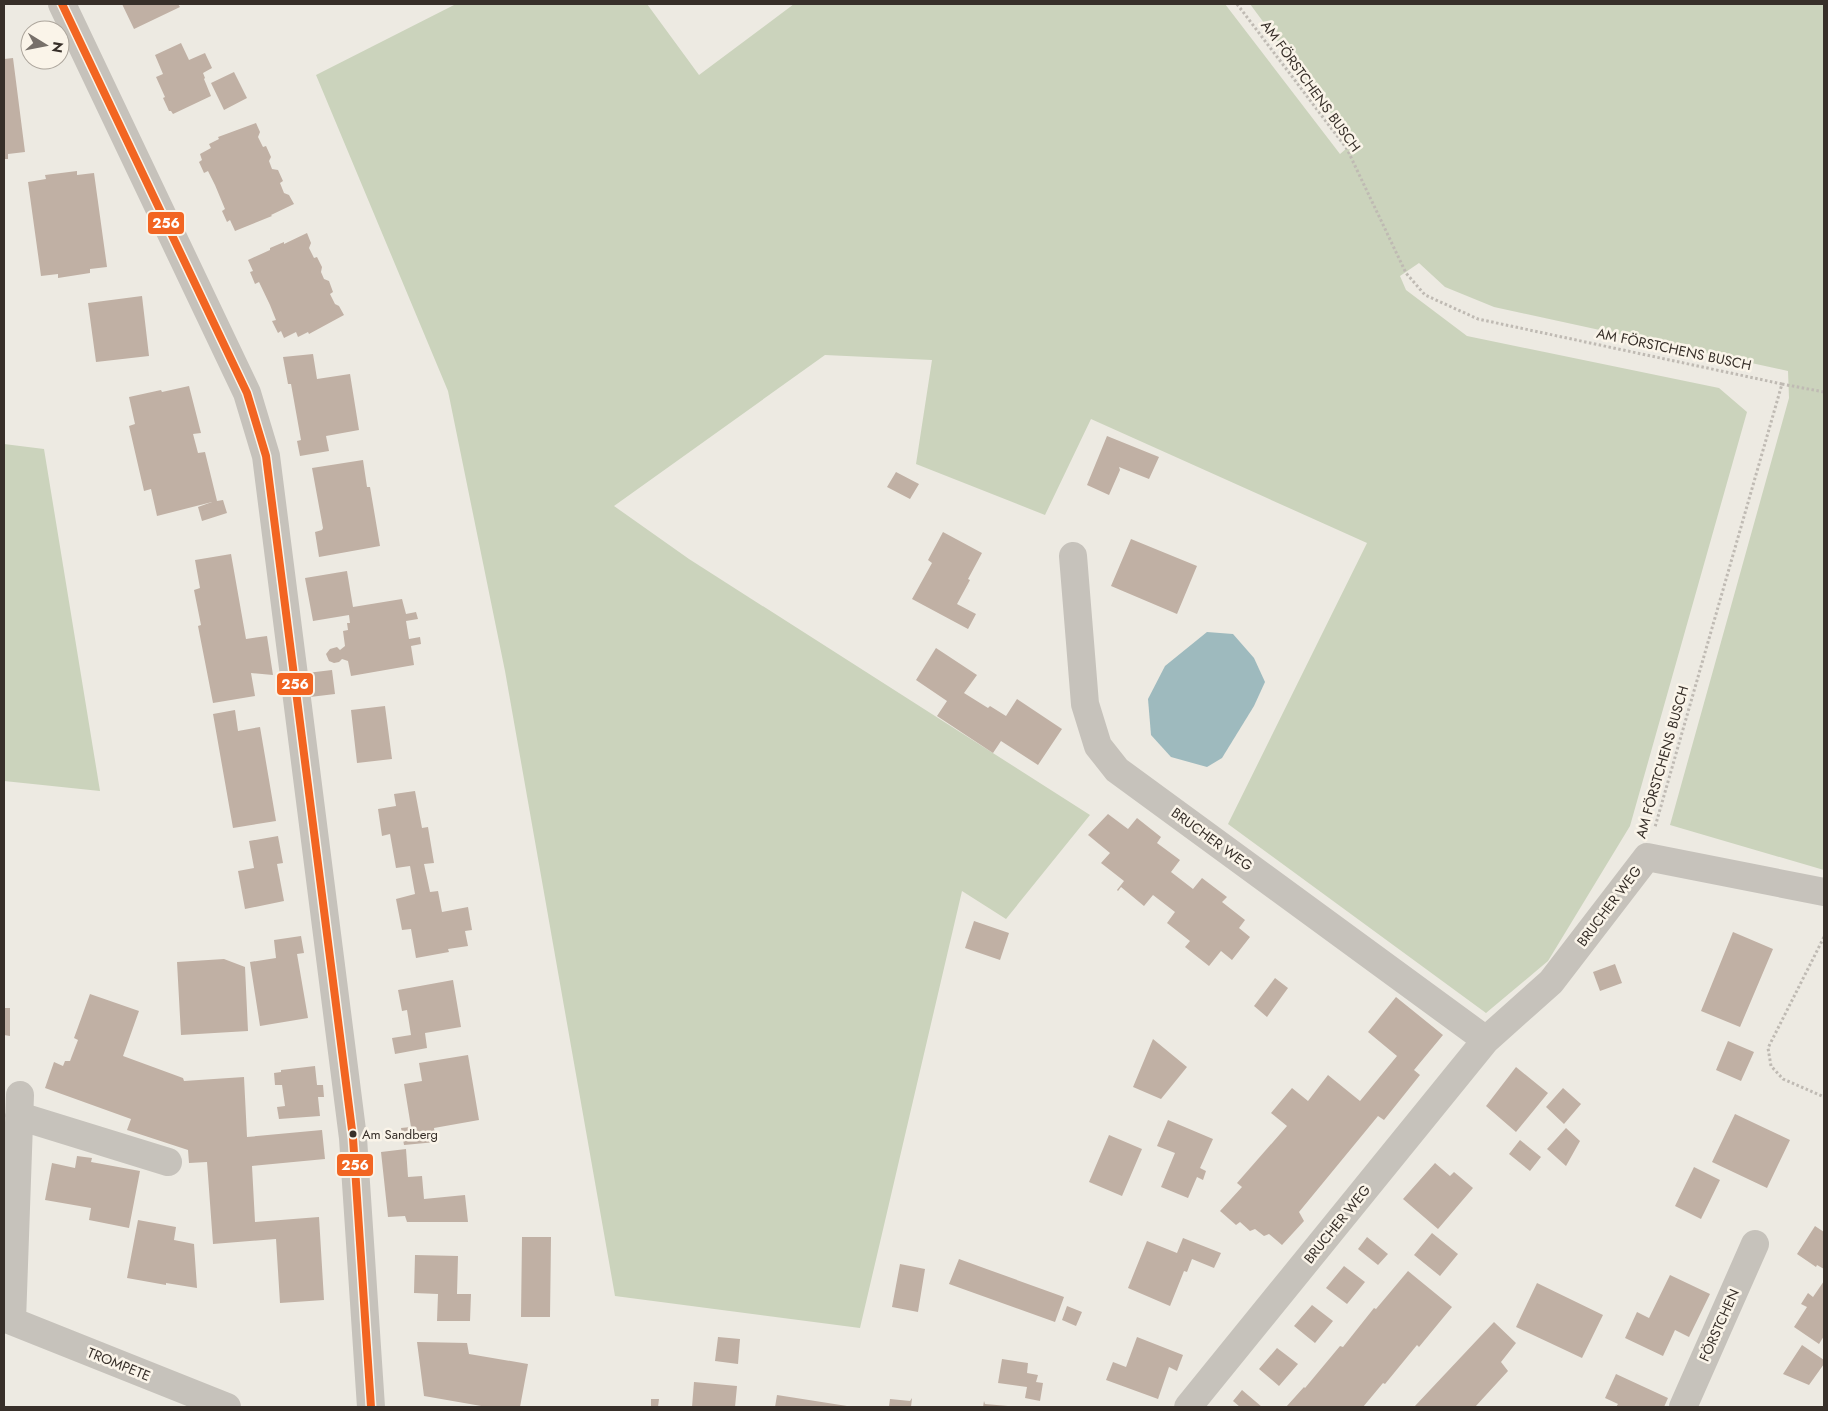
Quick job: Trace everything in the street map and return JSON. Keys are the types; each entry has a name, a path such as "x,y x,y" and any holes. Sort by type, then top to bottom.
{"street":[{"path":"62,4 247,393 266,456 353,1138 371,1407"},
{"name":"BRUCHER WEG","path":"1074,556 1085,704 1098,746 1117,770 1486,1040"},
{"name":"BRUCHER WEG","path":"1188,1407 1486,1040 1551,982 1646,857 1824,892"},
{"name":"TROMPETE","path":"168,1162 19,1106 8,1320 227,1407"},
{"name":"FÖRSTCHEN","path":"1683,1407 1755,1244"}],"path":[{"name":"AM FÖRSTCHENS BUSCH","path":"1236,4 1347,149 1406,273 1424,295 1478,319 1782,384 1646,857"},
{"path":"1782,384 1824,392"},
{"path":"1824,937 1768,1048 1771,1066 1783,1079 1824,1096"}],"green space":[{"path":"456,4 647,4 699,75 794,4 1225,4 1340,154 1353,143 1250,4 1824,4 1824,870 1670,825 1789,398 1788,371 1494,307 1445,287 1419,263 1400,276 1406,290 1467,336 1719,388 1747,412 1630,826 1548,961 1486,1013 1228,824 1367,543 1091,419 1045,515 916,464 932,360 825,355 614,506 689,559 1090,815 1006,919 962,891 860,1328 615,1296 505,671 448,391 316,75"},
{"path":"4,444 44,449 100,791 4,781"}],"water":[{"path":"1207,632 1233,634 1254,658 1265,682 1254,706 1222,758 1207,767 1171,757 1151,735 1148,699 1165,666"}],"building":[{"path":"122,4 178,4 180,7 134,29"},
{"path":"181,43 189,60 205,53 212,68 203,73 211,96 173,114 169,111 163,98 165,97 156,77 163,74 155,55"},
{"path":"13,58 25,152 8,154 8,159 4,159 4,59"},
{"path":"234,72 247,98 224,110 211,83"},
{"path":"256,123 260,132 258,137 263,147 266,146 271,157 269,161 272,169 278,170 283,181 280,183 284,193 289,195 294,204 272,216 235,231 230,220 227,222 222,211 225,209 208,171 204,173 199,162 202,160 200,154 211,148 209,144 219,139 218,137"},
{"path":"77,171 77,175 94,173 107,267 90,269 90,273 58,278 58,274 41,276 28,182 46,179 45,175"},
{"path":"307,233 311,243 309,248 314,258 317,257 322,267 321,272 324,279 329,281 333,292 330,294 344,315 309,334 308,332 298,337 296,332 284,338 281,331 278,333 272,321 276,320 259,282 255,284 250,272 253,271 248,260 270,250 270,248 284,242 284,244"},
{"path":"142,296 149,356 96,362 88,303"},
{"path":"313,354 317,379 350,374 359,430 326,436 329,451 300,456 297,441 301,440 291,384 288,384 283,357"},
{"path":"189,386 201,433 193,434 198,453 205,452 217,501 223,500 227,513 202,521 198,507 212,502 157,516 151,489 144,491 129,426 135,424 129,397"},
{"path":"1107,436 1159,457 1149,479 1119,467 1120,470 1109,495 1087,485"},
{"path":"363,460 367,487 370,487 380,546 319,557 315,532 323,528 312,468"},
{"path":"896,472 919,484 910,499 887,487"},
{"path":"943,532 982,553 957,604 976,614 968,629 912,599 932,563 928,560"},
{"path":"1131,539 1197,566 1177,614 1111,586"},
{"path":"231,554 246,639 267,636 273,675 251,673 255,696 213,703 198,626 201,625 194,590 200,588 195,560"},
{"path":"347,571 353,607 402,599 406,614 416,612 418,619 406,621 409,639 420,637 421,644 411,646 414,665 351,676 348,661 342,659 334,663 329,661 326,654 330,649 337,647 340,650 345,646 343,631 348,630 347,623 350,623 349,615 313,621 305,578"},
{"path":"936,648 977,675 964,693 988,708 990,706 1006,716 1017,699 1062,729 1038,765 1001,741 993,753 937,716 947,701 916,680"},
{"path":"332,670 335,694 310,697 307,673"},
{"path":"385,706 392,759 357,763 351,710"},
{"path":"235,710 238,731 260,727 276,821 233,828 213,714"},
{"path":"415,791 422,828 428,827 434,863 424,864 430,892 438,891 442,912 468,907 472,930 465,931 468,946 448,949 449,952 416,958 411,929 402,930 396,899 415,894 410,866 396,868 390,834 382,836 378,809 396,806 394,794"},
{"path":"1108,814 1128,829 1137,818 1161,837 1157,843 1180,860 1171,872 1193,889 1202,878 1227,897 1222,902 1245,920 1239,928 1250,937 1232,960 1221,951 1209,966 1185,947 1190,941 1167,923 1175,912 1153,895 1144,906 1121,887 1117,890 1124,881 1101,863 1110,853 1088,835"},
{"path":"278,836 283,863 277,864 284,901 245,909 238,871 254,868 249,841"},
{"path":"974,921 1009,933 1000,960 965,948"},
{"path":"1733,932 1773,949 1740,1027 1701,1011"},
{"path":"301,936 304,953 297,954 308,1018 260,1026 250,962 276,958 274,940"},
{"path":"224,959 245,967 248,1031 181,1035 177,962"},
{"path":"1615,964 1622,983 1600,991 1593,972"},
{"path":"1275,978 1288,988 1267,1017 1254,1006"},
{"path":"453,980 461,1027 425,1033 427,1048 395,1054 392,1038 411,1035 407,1010 402,1011 398,990"},
{"path":"90,994 139,1011 123,1056 183,1078 184,1081 244,1077 247,1137 322,1130 325,1159 252,1166 255,1222 319,1217 324,1300 280,1303 276,1239 213,1244 207,1162 189,1163 188,1150 127,1130 131,1119 45,1088 54,1062 63,1066 65,1061 70,1061 78,1040 74,1038"},
{"path":"1396,997 1443,1035 1414,1070 1420,1075 1384,1120 1378,1116 1299,1212 1304,1221 1282,1245 1269,1234 1264,1236 1255,1229 1250,1231 1240,1222 1236,1225 1220,1211 1242,1187 1237,1183 1287,1126 1271,1113 1292,1088 1308,1101 1328,1075 1360,1101 1397,1056 1368,1032"},
{"path":"4,1008 10,1008 10,1036 4,1035"},
{"path":"1153,1039 1187,1067 1161,1099 1133,1087"},
{"path":"1728,1041 1754,1052 1741,1081 1716,1070"},
{"path":"468,1055 479,1120 434,1128 436,1142 404,1145 401,1128 411,1127 404,1084 422,1081 419,1063"},
{"path":"315,1066 317,1085 323,1085 324,1097 318,1097 320,1116 279,1119 277,1107 285,1106 282,1085 275,1085 274,1073 281,1072 281,1070"},
{"path":"1516,1067 1548,1093 1516,1132 1486,1106"},
{"path":"1563,1088 1581,1104 1564,1124 1546,1107"},
{"path":"1735,1114 1790,1140 1767,1188 1712,1162"},
{"path":"1168,1120 1213,1139 1200,1168 1206,1171 1203,1180 1197,1177 1188,1198 1161,1187 1175,1153 1157,1146"},
{"path":"1566,1128 1580,1141 1566,1166 1547,1149"},
{"path":"1109,1135 1142,1149 1122,1196 1089,1182"},
{"path":"1520,1140 1541,1157 1530,1171 1509,1154"},
{"path":"406,1149 408,1177 422,1176 424,1199 465,1195 468,1222 407,1222 405,1216 388,1217 381,1152"},
{"path":"77,1156 92,1158 91,1162 140,1171 129,1228 89,1220 91,1208 45,1200 52,1163 75,1168"},
{"path":"1435,1163 1450,1176 1454,1172 1473,1188 1438,1229 1403,1199"},
{"path":"1694,1167 1720,1180 1701,1219 1675,1206"},
{"path":"138,1220 176,1227 174,1240 194,1244 197,1288 127,1278"},
{"path":"1815,1226 1824,1232 1824,1269 1817,1265 1816,1267 1797,1254"},
{"path":"1432,1233 1458,1254 1440,1276 1414,1255"},
{"path":"522,1237 551,1237 550,1317 521,1317"},
{"path":"1367,1237 1388,1254 1378,1265 1358,1249"},
{"path":"1183,1238 1221,1253 1214,1268 1192,1259 1187,1272 1184,1271 1170,1306 1128,1288 1147,1241 1177,1253"},
{"path":"415,1255 458,1256 457,1294 471,1294 470,1321 437,1321 438,1294 414,1293"},
{"path":"959,1259 1064,1297 1055,1322 949,1284"},
{"path":"900,1264 925,1269 918,1312 892,1307"},
{"path":"1344,1266 1365,1282 1347,1304 1326,1288"},
{"path":"1408,1271 1452,1307 1419,1347 1417,1345 1363,1407 1286,1407 1305,1388 1340,1346 1343,1347 1374,1308 1376,1309"},
{"path":"1670,1275 1710,1294 1689,1337 1675,1330 1663,1356 1625,1338 1637,1312 1649,1318"},
{"path":"1824,1281 1824,1336 1819,1344 1794,1327 1807,1307 1801,1304 1808,1293 1813,1297"},
{"path":"1537,1283 1603,1315 1582,1358 1516,1327"},
{"path":"1312,1305 1333,1321 1315,1343 1294,1326"},
{"path":"1067,1306 1082,1312 1076,1326 1062,1320"},
{"path":"1494,1322 1516,1343 1501,1362 1508,1371 1475,1407 1414,1407"},
{"path":"718,1337 740,1339 738,1364 715,1361"},
{"path":"1137,1337 1183,1355 1177,1371 1169,1367 1158,1399 1106,1380 1113,1362 1126,1367"},
{"path":"417,1342 467,1343 469,1354 528,1364 520,1407 487,1407 424,1396"},
{"path":"1802,1345 1824,1360 1824,1364 1809,1385 1783,1374"},
{"path":"1277,1348 1298,1364 1279,1386 1259,1369"},
{"path":"1002,1359 1028,1363 1027,1373 1038,1375 1036,1382 1043,1383 1040,1401 1025,1398 1027,1387 998,1383"},
{"path":"1616,1374 1668,1398 1664,1407 1616,1407 1618,1404 1605,1398"},
{"path":"694,1382 737,1386 735,1407 692,1407"},
{"path":"1242,1390 1262,1407 1240,1407 1233,1401"},
{"path":"777,1395 847,1406 847,1407 775,1407"},
{"path":"912,1398 911,1407 889,1407 890,1399 910,1401"},
{"path":"651,1399 659,1399 658,1407 651,1407"},
{"path":"984,1401 985,1404 1008,1407 983,1407"}],"transit line":[{"name":"256","path":"62,4 247,393 266,456 353,1138 371,1407"}],"place":[{"name":"Am Sandberg","path":"353,1134"}]}
